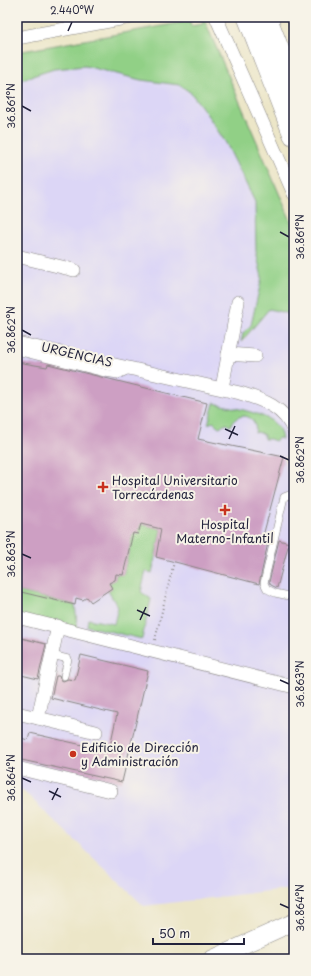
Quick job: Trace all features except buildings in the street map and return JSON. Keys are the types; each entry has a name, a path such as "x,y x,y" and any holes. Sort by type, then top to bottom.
{"main road":[{"path":"248,17 294,135"},
{"path":"266,17 294,89"}],"street":[{"path":"17,38 131,17"},
{"path":"216,17 294,194"},
{"path":"17,256 74,270"},
{"path":"222,388 238,302"},
{"path":"17,343 222,388 268,403 279,410 291,423 294,432"},
{"path":"228,354 255,356"},
{"path":"17,617 58,626 294,687"},
{"path":"38,718 58,626"},
{"path":"17,713 96,732"},
{"path":"17,768 111,791"},
{"path":"212,959 294,922"}],"lane":[{"name":"URGENCIAS","path":"17,351 118,375 131,369"},
{"path":"294,493 284,497 264,583 267,589 275,593 294,597"},
{"path":"52,655 68,658 64,676"}],"path":[{"path":"153,651 174,562"}],"shaded area":[{"path":"85,66 141,80 180,85 191,93 226,143 255,202 256,252 262,277 251,325 243,333 242,342 269,309 294,315 294,448 284,458 294,498 294,888 144,906 17,785 17,81 54,69"}],"green space":[{"path":"202,19 204,19 294,228 294,315 269,309 241,342 243,333 251,325 262,277 256,252 255,202 226,143 191,93 180,85 141,80 85,66 54,69 17,81 17,52 190,21 191,26 203,24"},
{"path":"214,403 265,417 277,427 282,439 279,438 275,441 264,439 264,435 258,432 255,433 254,422 247,416 237,418 233,421 230,427 227,424 219,427 213,422 208,424"},
{"path":"141,524 161,529 152,573 146,571 141,592 151,599 142,639 87,626 88,619 114,624 118,607 108,591 112,588 109,583 115,580 116,574 123,575 133,533 138,533"},
{"path":"17,591 75,605 78,632 17,617"}],"place":[{"name":"Hospital Universitario Torrecárdenas","path":"103,487"},
{"name":"Hospital Materno-Infantil","path":"225,510"},
{"name":"Edificio de Dirección y Administración","path":"73,754"}]}
